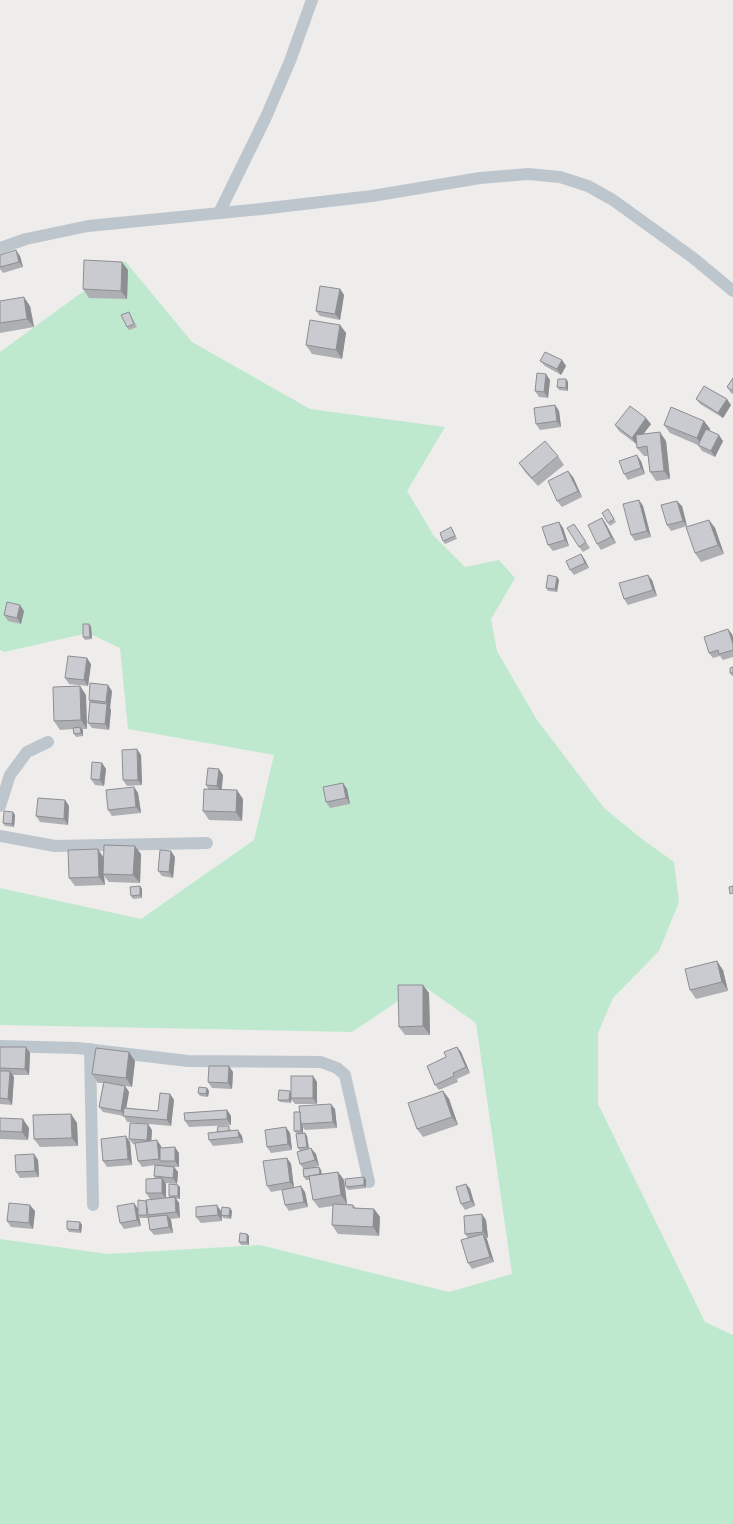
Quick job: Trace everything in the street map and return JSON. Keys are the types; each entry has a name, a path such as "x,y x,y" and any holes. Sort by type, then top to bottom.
{"street":[{"path":"219,213 266,117 290,61 312,0"},
{"path":"0,248 26,239 88,226 372,196 480,178 528,174 560,177 588,186 613,200 692,257 733,291"},
{"path":"0,806 10,775 14,769 27,752 48,742"},
{"path":"0,836 55,846 207,843"},
{"path":"0,1046 70,1047 188,1061 321,1062 337,1068 345,1075 369,1182"},
{"path":"90,1049 93,1204"}],"green space":[{"path":"125,261 192,342 310,409 445,427 407,491 434,536 465,567 499,560 515,578 491,619 497,651 537,720 604,808 642,839 674,862 679,902 659,951 613,998 598,1033 598,1104 705,1322 733,1335 733,1524 0,1524 0,1239 108,1254 260,1245 449,1292 512,1274 476,1023 422,985 352,1032 0,1025 0,888 141,919 254,840 274,755 128,729 120,648 88,633 4,652 0,650 0,352"}],"building":[{"path":"16,250 19,262 0,267 0,255"},
{"path":"84,260 122,262 121,291 83,289"},
{"path":"320,286 340,289 335,314 316,311"},
{"path":"24,297 27,319 0,323 0,301"},
{"path":"129,312 134,324 127,327 121,315"},
{"path":"310,320 340,325 336,350 306,345"},
{"path":"545,352 562,360 557,369 540,361"},
{"path":"537,373 546,374 544,392 535,391"},
{"path":"733,378 733,391 727,387"},
{"path":"558,379 566,379 566,388 557,387"},
{"path":"704,386 727,399 718,413 696,399"},
{"path":"555,405 557,421 536,424 534,408"},
{"path":"630,406 646,418 632,438 615,425"},
{"path":"671,407 704,421 697,438 664,425"},
{"path":"706,429 719,435 711,451 698,445"},
{"path":"660,432 664,471 650,472 647,446 637,448 636,435"},
{"path":"545,441 558,456 532,478 519,463"},
{"path":"637,455 641,468 624,474 619,461"},
{"path":"568,471 578,491 557,501 548,481"},
{"path":"639,500 647,531 631,535 623,504"},
{"path":"677,501 683,521 667,525 661,505"},
{"path":"608,509 614,519 608,523 602,513"},
{"path":"602,518 611,537 597,544 588,525"},
{"path":"709,520 718,545 695,553 686,527"},
{"path":"559,522 565,540 548,545 542,527"},
{"path":"574,524 586,542 579,547 567,528"},
{"path":"451,527 455,536 443,541 440,533"},
{"path":"581,554 585,563 570,570 566,561"},
{"path":"548,575 557,577 555,589 546,588"},
{"path":"648,575 653,590 624,599 619,583"},
{"path":"7,602 20,605 17,618 4,615"},
{"path":"83,624 89,624 90,637 83,637"},
{"path":"728,629 733,644 733,650 719,654 718,650 709,653 704,637"},
{"path":"68,656 87,658 84,680 65,678"},
{"path":"733,667 733,673 730,673 730,668"},
{"path":"90,683 108,685 106,702 89,700"},
{"path":"80,686 81,720 54,721 53,687"},
{"path":"90,702 107,704 105,724 88,723"},
{"path":"80,727 81,733 74,734 73,728"},
{"path":"137,749 138,780 123,780 122,750"},
{"path":"92,762 102,763 100,780 91,779"},
{"path":"208,768 219,769 217,786 206,785"},
{"path":"343,783 346,798 326,802 323,787"},
{"path":"134,787 136,807 108,810 106,790"},
{"path":"204,789 237,790 236,812 203,811"},
{"path":"38,798 65,800 64,819 36,816"},
{"path":"4,811 13,812 12,824 3,823"},
{"path":"104,845 135,846 133,875 103,874"},
{"path":"98,849 99,877 69,878 68,850"},
{"path":"160,850 171,851 169,872 158,871"},
{"path":"140,886 140,895 131,896 130,887"},
{"path":"733,886 733,893 730,894 729,887"},
{"path":"717,961 722,982 690,990 685,969"},
{"path":"398,985 423,985 423,1026 399,1027"},
{"path":"0,1047 26,1047 25,1069 0,1068"},
{"path":"457,1047 466,1067 453,1073 454,1076 435,1085 427,1066 446,1057 444,1052"},
{"path":"96,1048 129,1052 126,1078 92,1074"},
{"path":"209,1066 229,1066 228,1083 208,1082"},
{"path":"0,1071 10,1071 8,1099 0,1098"},
{"path":"291,1076 313,1076 313,1098 291,1098"},
{"path":"104,1082 125,1086 121,1111 99,1107"},
{"path":"199,1087 207,1088 206,1094 198,1093"},
{"path":"279,1090 290,1091 289,1100 278,1100"},
{"path":"443,1091 452,1117 417,1129 408,1103"},
{"path":"160,1093 170,1094 167,1120 123,1116 124,1108 158,1111"},
{"path":"331,1104 333,1122 301,1124 299,1106"},
{"path":"227,1110 227,1119 185,1121 184,1113"},
{"path":"294,1112 300,1112 301,1131 294,1131"},
{"path":"71,1114 72,1138 34,1139 33,1115"},
{"path":"0,1118 23,1119 22,1132 0,1131"},
{"path":"130,1123 148,1124 147,1140 129,1139"},
{"path":"218,1126 229,1126 229,1131 217,1132"},
{"path":"286,1127 288,1144 267,1147 265,1130"},
{"path":"238,1130 239,1137 209,1140 208,1133"},
{"path":"305,1133 307,1147 298,1148 296,1134"},
{"path":"126,1136 128,1159 103,1161 101,1139"},
{"path":"157,1140 159,1159 138,1161 135,1143"},
{"path":"175,1147 175,1161 160,1161 160,1148"},
{"path":"311,1148 315,1160 300,1164 297,1152"},
{"path":"34,1154 35,1171 16,1172 15,1155"},
{"path":"287,1158 290,1182 267,1186 263,1161"},
{"path":"155,1165 174,1167 173,1178 154,1176"},
{"path":"319,1167 320,1174 304,1177 303,1169"},
{"path":"338,1172 341,1195 313,1200 309,1176"},
{"path":"364,1177 364,1185 346,1187 345,1179"},
{"path":"162,1178 162,1193 146,1193 146,1179"},
{"path":"169,1184 178,1185 178,1196 169,1196"},
{"path":"466,1184 471,1201 461,1204 456,1187"},
{"path":"301,1186 304,1202 285,1205 282,1190"},
{"path":"175,1197 176,1212 148,1215 146,1200"},
{"path":"138,1200 146,1201 147,1215 138,1215"},
{"path":"9,1203 30,1205 29,1223 7,1221"},
{"path":"134,1203 137,1220 120,1223 117,1206"},
{"path":"333,1204 353,1205 353,1208 374,1209 373,1227 332,1225"},
{"path":"217,1205 218,1215 196,1217 196,1207"},
{"path":"222,1207 230,1208 229,1216 221,1215"},
{"path":"482,1214 483,1232 465,1234 464,1216"},
{"path":"167,1215 169,1227 150,1230 148,1217"},
{"path":"67,1221 80,1222 79,1230 67,1229"},
{"path":"240,1233 247,1234 247,1242 239,1242"},
{"path":"483,1234 490,1257 468,1263 461,1240"}]}
